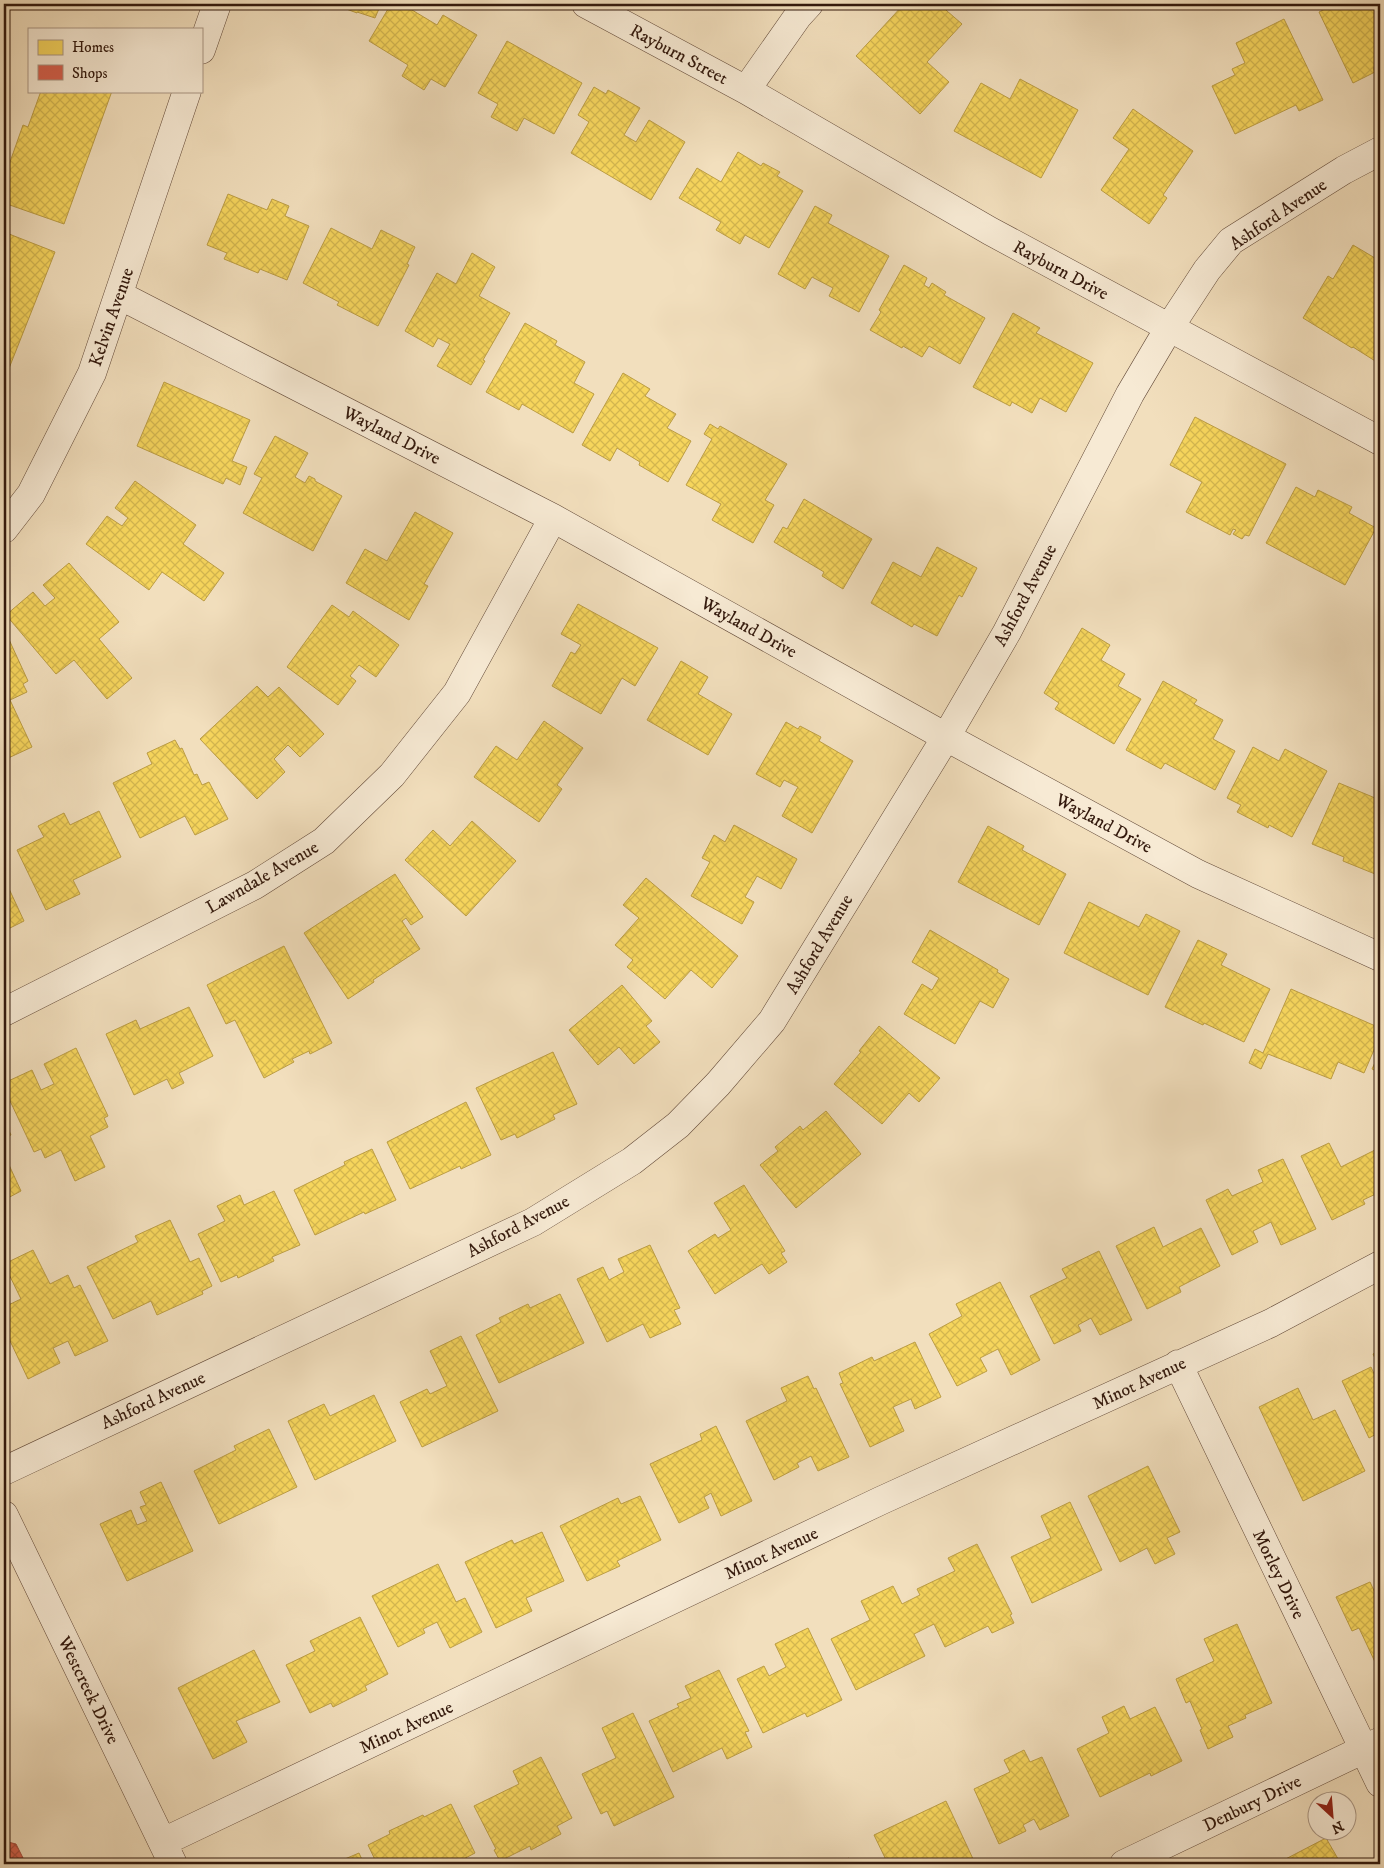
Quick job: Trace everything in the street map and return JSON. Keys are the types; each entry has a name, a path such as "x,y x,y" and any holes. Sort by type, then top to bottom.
{"street":[{"path":"202,47 217,4"},
{"name":"Rayburn Street","path":"586,4 746,90"},
{"path":"746,90 798,16 809,4"},
{"name":"Rayburn Drive","path":"746,90 990,231 1380,441"},
{"name":"Kelvin Avenue","path":"4,529 31,494 92,372 187,92"},
{"name":"Ashford Avenue","path":"4,1471 534,1222 632,1161 678,1125 718,1084 772,1021 946,737 1007,632 1130,394 1169,328 1207,270 1231,241 1344,170 1380,151"},
{"name":"Wayland Drive","path":"119,295 553,518 946,737 1198,874 1380,957"},
{"name":"Lawndale Avenue","path":"4,1012 254,885 324,841 392,775 457,693 553,518"},
{"name":"Minot Avenue","path":"168,1853 880,1501 1178,1364 1272,1323 1380,1265"},
{"name":"Morley Drive","path":"1178,1364 1372,1745 1380,1783"},
{"name":"Westcreek Drive","path":"4,1515 168,1853"},
{"name":"Denbury Drive","path":"1124,1864 1372,1745"}],"building: Homes":[{"path":"333,4 381,4 375,18"},
{"path":"391,4 402,4 437,25 443,15 477,35 445,87 431,79 424,90 402,76 408,65 369,41"},
{"path":"904,4 939,4 962,24 927,62 949,82 920,114 856,56"},
{"path":"1335,4 1380,4 1380,64 1373,68 1375,72 1353,83 1319,12"},
{"path":"1284,19 1323,100 1299,111 1296,105 1235,134 1212,86 1235,75 1232,69 1245,63 1236,43"},
{"path":"507,41 582,83 554,134 524,118 517,131 491,117 498,104 478,93"},
{"path":"1020,79 1078,110 1041,178 954,131 981,83 1010,99"},
{"path":"594,87 606,94 608,90 640,108 624,135 636,142 649,120 685,142 651,200 571,153 589,122 578,115"},
{"path":"41,92 112,92 64,224 4,203 4,179 23,125 28,127"},
{"path":"1133,109 1193,151 1163,195 1167,198 1149,224 1101,190 1129,149 1113,138"},
{"path":"738,152 761,166 763,163 780,172 777,176 803,191 769,248 745,235 740,244 716,230 721,222 679,198 697,168 721,182"},
{"path":"228,194 267,210 272,199 289,206 285,216 309,226 287,280 260,269 258,273 224,259 227,253 207,245"},
{"path":"815,206 832,215 828,223 889,256 859,312 829,296 833,288 812,277 805,289 778,274"},
{"path":"331,228 372,249 381,230 415,247 407,264 409,265 378,326 337,305 339,302 303,283"},
{"path":"4,232 55,252 4,381"},
{"path":"1353,245 1380,261 1380,364 1303,318 1328,276 1333,279"},
{"path":"472,253 495,267 479,296 510,313 471,385 437,366 450,344 438,338 433,347 405,331 437,273 456,284"},
{"path":"904,265 927,278 924,285 929,288 932,283 946,292 944,295 985,318 960,364 929,346 922,357 870,330"},
{"path":"1013,313 1040,328 1036,333 1093,363 1066,412 1040,398 1032,413 1012,402 1010,406 973,387"},
{"path":"525,323 557,341 555,345 585,362 574,383 594,394 573,433 522,404 519,410 486,392"},
{"path":"623,373 650,389 645,396 676,414 667,428 691,441 668,482 639,465 640,462 617,448 610,461 582,445"},
{"path":"164,382 250,420 232,461 247,467 240,485 226,478 223,484 137,446"},
{"path":"1195,417 1286,464 1249,536 1245,535 1242,539 1233,534 1236,530 1233,529 1230,535 1186,512 1202,482 1170,465"},
{"path":"710,424 718,429 720,426 787,464 765,500 774,505 753,543 712,520 721,504 686,485 712,439 704,434"},
{"path":"275,436 308,453 295,477 305,483 309,476 342,496 313,551 243,513 262,478 254,474"},
{"path":"135,481 196,525 183,544 224,573 204,601 162,572 149,590 86,544 107,516 122,526 128,518 115,508"},
{"path":"1296,487 1315,497 1318,490 1352,507 1349,513 1376,528 1345,585 1266,543"},
{"path":"804,499 872,539 843,589 822,576 824,572 774,542 783,527 787,529"},
{"path":"415,512 453,533 424,584 428,586 409,620 346,583 365,549 387,561"},
{"path":"937,547 977,568 962,597 959,595 937,636 914,624 912,627 871,603 893,562 921,577"},
{"path":"69,563 119,622 99,639 132,678 107,699 74,660 56,674 6,615 33,592 45,606 55,598 43,585"},
{"path":"578,604 658,648 635,686 622,678 601,714 552,686 571,652 575,654 581,645 561,634"},
{"path":"332,605 349,617 353,611 399,645 376,677 359,665 350,676 356,681 338,705 287,667"},
{"path":"1082,628 1110,645 1101,660 1125,674 1118,686 1141,699 1114,744 1055,709 1059,703 1044,693"},
{"path":"6,633 28,681 23,684 27,692 10,700 32,747 4,760 4,634"},
{"path":"681,661 708,677 698,694 732,714 708,755 647,720"},
{"path":"1163,681 1197,700 1194,704 1223,720 1213,739 1235,751 1215,790 1165,763 1161,769 1126,750"},
{"path":"257,686 268,697 279,687 324,734 300,757 288,745 274,759 285,772 257,799 200,739"},
{"path":"544,721 583,748 557,785 562,789 539,822 474,777 496,746 517,760"},
{"path":"786,722 798,729 800,726 821,737 819,741 853,761 812,833 782,816 798,787 784,780 780,787 756,774"},
{"path":"175,740 180,749 182,748 194,775 197,774 202,785 209,782 228,819 195,835 185,816 140,838 113,783 152,764 147,753"},
{"path":"1253,747 1279,761 1285,749 1327,771 1292,837 1269,825 1268,828 1237,812 1241,805 1227,798"},
{"path":"1339,783 1380,800 1380,876 1343,861 1344,857 1312,844"},
{"path":"99,811 121,857 73,880 80,894 46,910 17,850 44,837 38,826 64,813 70,825"},
{"path":"472,821 516,861 466,916 405,860 433,830 450,846"},
{"path":"734,825 797,859 781,889 757,876 745,897 754,902 742,924 691,896 710,862 702,858 714,835 725,842"},
{"path":"988,826 1024,846 1022,850 1066,874 1039,925 958,882"},
{"path":"395,874 423,917 411,925 406,918 402,921 420,949 348,999 304,933"},
{"path":"4,878 24,921 4,931"},
{"path":"646,878 738,956 712,988 691,970 665,999 627,967 633,960 615,945 639,918 623,905"},
{"path":"1089,902 1139,927 1146,914 1180,931 1148,995 1064,953"},
{"path":"930,930 998,970 997,972 1009,979 993,1008 980,1001 955,1044 904,1014 922,984 932,990 939,978 912,962"},
{"path":"1198,940 1227,954 1221,965 1270,989 1244,1042 1165,1007"},
{"path":"284,946 332,1043 310,1054 309,1051 292,1059 294,1062 264,1078 235,1020 226,1024 207,985"},
{"path":"622,985 652,1021 646,1026 660,1042 634,1064 619,1047 598,1065 569,1030"},
{"path":"1291,989 1380,1028 1380,1036 1364,1073 1338,1062 1331,1079 1268,1054 1261,1069 1249,1063 1255,1049 1263,1053"},
{"path":"189,1007 213,1056 179,1073 184,1083 172,1089 167,1079 134,1095 106,1034 136,1020 140,1029"},
{"path":"879,1026 940,1078 919,1102 909,1093 882,1124 834,1084 861,1052 859,1051"},
{"path":"76,1048 108,1116 104,1118 108,1127 90,1136 105,1167 75,1181 61,1150 45,1158 41,1149 34,1152 4,1088 4,1083 32,1070 41,1090 54,1084 44,1064"},
{"path":"553,1052 577,1104 553,1115 555,1119 517,1138 515,1134 501,1140 476,1088"},
{"path":"1380,1052 1380,1073 1372,1069"},
{"path":"466,1102 491,1155 461,1169 460,1166 410,1189 387,1142"},
{"path":"826,1111 861,1154 796,1208 760,1165 778,1151 775,1147 800,1126 803,1130"},
{"path":"4,1120 11,1135 4,1138"},
{"path":"1380,1141 1380,1192 1363,1200 1365,1204 1332,1220 1301,1156 1329,1143 1341,1167 1377,1149 1375,1144"},
{"path":"372,1149 396,1200 365,1214 364,1212 315,1235 294,1190 345,1165 344,1162"},
{"path":"4,1154 21,1191 4,1200"},
{"path":"1283,1159 1316,1229 1281,1245 1271,1222 1253,1231 1258,1242 1232,1255 1206,1200 1228,1189 1232,1196 1263,1182 1258,1170"},
{"path":"744,1185 785,1251 781,1253 787,1262 769,1274 762,1264 715,1294 688,1251 715,1234 718,1238 731,1230 714,1203"},
{"path":"274,1191 300,1245 272,1257 274,1261 238,1278 237,1275 221,1282 198,1234 225,1221 217,1206 240,1195 244,1205"},
{"path":"170,1220 190,1262 199,1258 212,1286 202,1291 203,1294 157,1315 151,1301 113,1319 87,1267 138,1242 135,1236"},
{"path":"1154,1227 1163,1247 1201,1228 1220,1266 1179,1287 1181,1292 1147,1309 1116,1246"},
{"path":"650,1245 680,1308 674,1310 681,1324 650,1338 643,1324 607,1342 577,1279 603,1267 609,1280 624,1272 618,1259"},
{"path":"33,1250 50,1284 68,1275 74,1288 80,1285 108,1341 75,1356 68,1341 53,1348 60,1363 28,1379 4,1328 4,1318 8,1315 4,1307 21,1299 4,1264"},
{"path":"1099,1251 1132,1320 1100,1335 1091,1318 1078,1325 1081,1331 1054,1344 1030,1296 1067,1278 1062,1269"},
{"path":"1000,1282 1040,1360 1011,1375 998,1349 980,1358 987,1371 957,1386 929,1334 962,1316 956,1304"},
{"path":"560,1294 584,1343 499,1383 476,1335 501,1322 499,1318 528,1304 530,1308"},
{"path":"461,1336 498,1411 422,1447 400,1402 427,1389 430,1394 447,1386 430,1351"},
{"path":"915,1342 941,1397 915,1409 911,1399 893,1407 904,1431 870,1447 840,1384 843,1383 839,1373 872,1357 874,1361"},
{"path":"1380,1350 1380,1369 1373,1354"},
{"path":"1371,1367 1377,1380 1380,1378 1380,1432 1369,1438 1342,1381"},
{"path":"808,1376 814,1389 816,1388 849,1457 818,1471 811,1456 797,1463 799,1467 774,1480 746,1421 787,1401 781,1388"},
{"path":"1298,1388 1313,1420 1335,1410 1365,1471 1303,1501 1259,1407"},
{"path":"374,1395 396,1441 315,1480 288,1421 324,1404 330,1416"},
{"path":"716,1426 752,1501 721,1516 711,1493 704,1497 709,1508 679,1523 650,1464 702,1440 700,1434"},
{"path":"269,1429 297,1487 219,1524 194,1471 236,1450 234,1446"},
{"path":"1148,1466 1180,1532 1167,1538 1175,1554 1155,1564 1147,1548 1120,1562 1088,1496"},
{"path":"161,1482 193,1551 127,1581 100,1524 131,1510 137,1525 147,1521 140,1507 146,1505 140,1492"},
{"path":"640,1496 661,1540 617,1561 620,1566 587,1581 560,1526 618,1498 621,1504"},
{"path":"1070,1502 1102,1570 1032,1603 1011,1557 1051,1538 1041,1516"},
{"path":"542,1532 564,1581 526,1598 532,1611 496,1628 465,1562 512,1540 514,1544"},
{"path":"977,1544 1012,1614 1010,1615 1014,1623 992,1633 988,1626 945,1647 934,1624 914,1634 925,1656 856,1690 831,1639 870,1620 861,1601 893,1586 902,1604 920,1595 917,1589 955,1571 948,1558"},
{"path":"438,1564 456,1602 465,1598 482,1632 450,1648 437,1622 423,1629 425,1633 398,1647 372,1596"},
{"path":"1370,1582 1377,1597 1380,1596 1380,1659 1375,1662 1359,1628 1352,1631 1336,1597"},
{"path":"360,1617 388,1674 365,1686 367,1690 333,1707 331,1703 310,1713 286,1665 315,1651 310,1641"},
{"path":"1237,1624 1272,1703 1245,1715 1246,1718 1228,1726 1233,1737 1208,1749 1190,1701 1186,1703 1176,1679 1214,1661 1204,1639"},
{"path":"808,1628 842,1700 807,1717 805,1713 763,1733 737,1679 764,1666 769,1676 786,1667 775,1644"},
{"path":"254,1650 280,1702 236,1721 247,1742 213,1759 178,1688"},
{"path":"719,1670 749,1731 745,1732 752,1747 727,1759 722,1748 673,1772 649,1721 679,1707 677,1704 691,1698 685,1686"},
{"path":"1124,1706 1130,1719 1155,1707 1182,1761 1151,1776 1150,1773 1100,1797 1077,1749 1109,1733 1102,1717"},
{"path":"633,1713 674,1797 614,1826 607,1811 601,1814 582,1774 616,1758 602,1728"},
{"path":"1024,1750 1030,1762 1042,1757 1069,1816 1040,1830 1034,1819 1023,1825 1026,1831 999,1844 974,1789 1010,1772 1004,1760"},
{"path":"541,1757 572,1818 557,1826 561,1834 531,1850 530,1846 500,1861 494,1850 496,1849 474,1806 519,1784 513,1771"},
{"path":"946,1801 974,1861 967,1864 888,1864 874,1835"},
{"path":"451,1804 475,1853 456,1864 377,1864 368,1845 390,1834 389,1831"},
{"path":"1322,1840 1327,1840 1341,1864 1276,1864"},
{"path":"359,1853 364,1864 333,1864"},
{"path":"849,1858 852,1864 835,1864"}],"building: Shops":[{"path":"4,1841 16,1844 26,1864 4,1864"}]}
